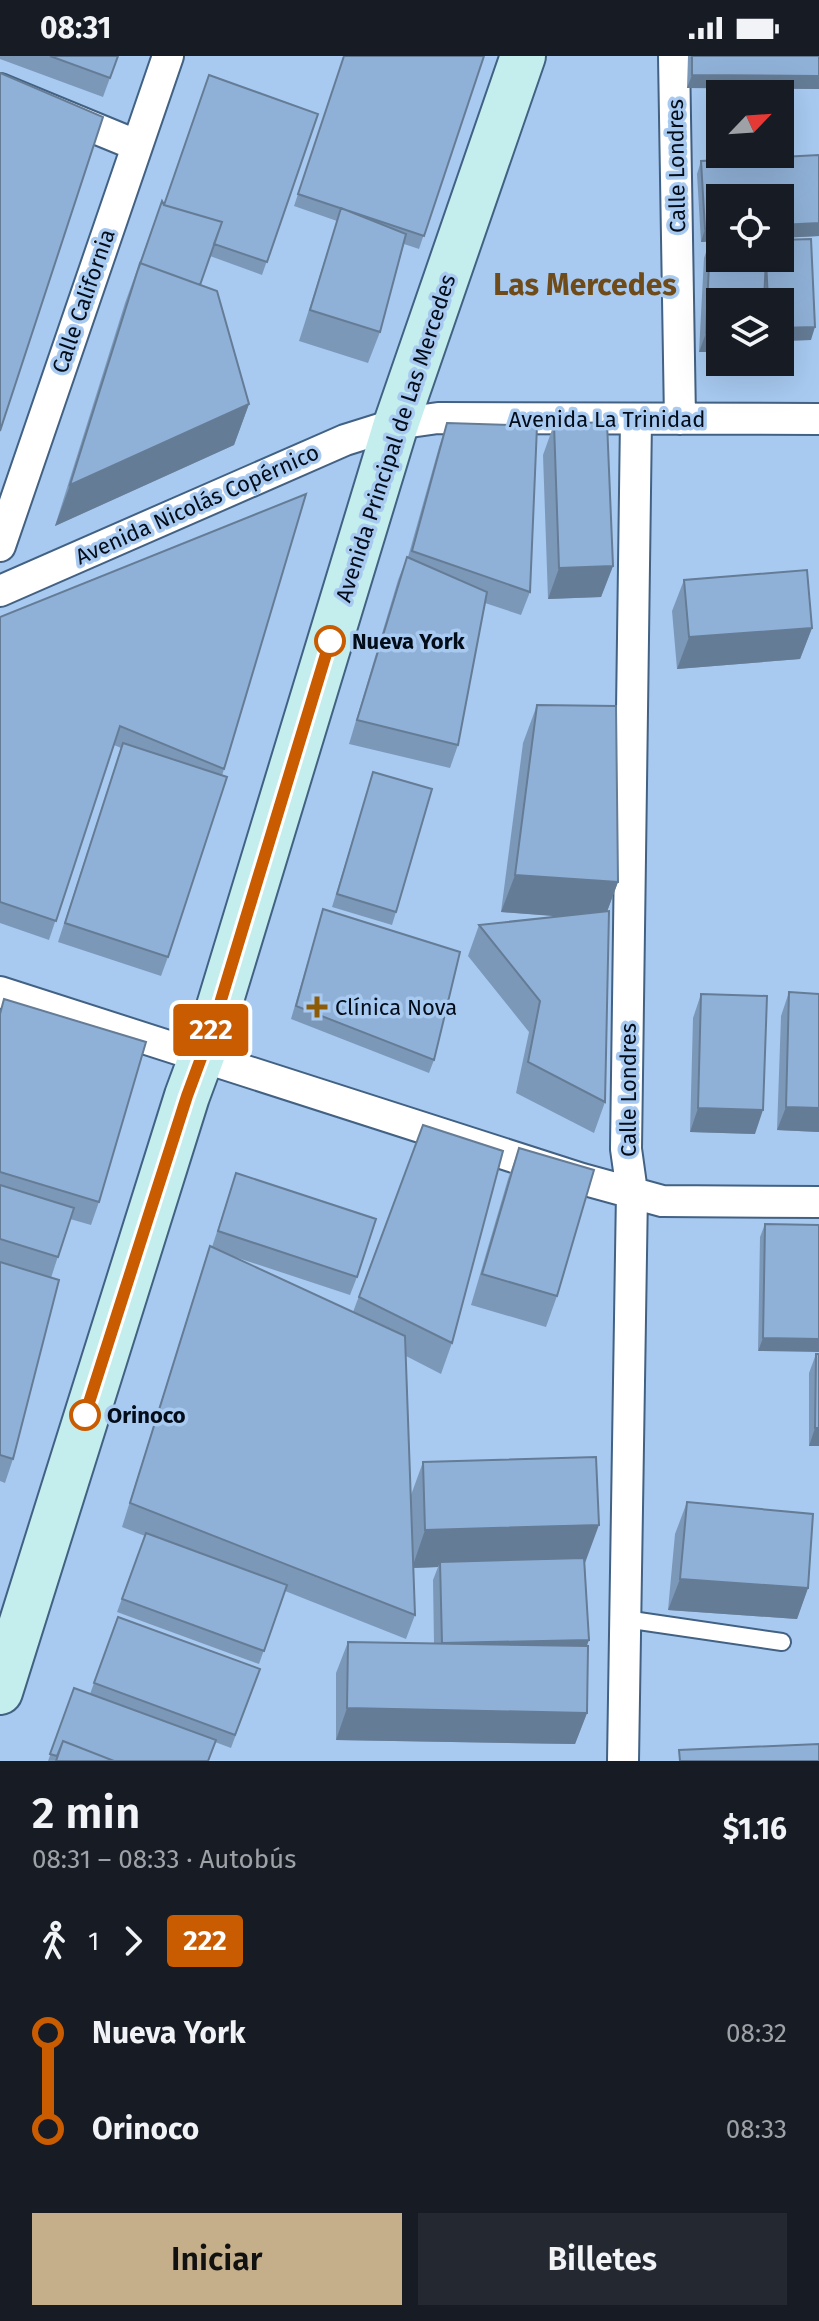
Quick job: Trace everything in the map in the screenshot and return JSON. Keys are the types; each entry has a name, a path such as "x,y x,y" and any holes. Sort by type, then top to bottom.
{"street":[{"name":"Calle California","path":"0,546 168,56"},
{"name":"Avenida Principal de Las Mercedes","path":"0,1692 85,1415 202,1056 396,424 523,56"},
{"name":"Calle Londres","path":"674,56 680,419"},
{"path":"0,89 136,145"},
{"name":"Avenida La Trinidad","path":"396,424 438,418 819,419"},
{"name":"Calle Londres","path":"623,1761 632,1192 626,1149 636,419"},
{"name":"Avenida Nicolás Copérnico","path":"0,591 345,440 396,424"},
{"path":"0,992 582,1179 662,1201 819,1202"}],"lane":[{"path":"625,1619 782,1642"}],"building":[{"path":"50,56 118,56 110,78"},
{"path":"344,56 484,56 424,236 298,194"},
{"path":"692,56 819,56 819,76 692,75"},
{"path":"0,73 103,117 0,431"},
{"path":"209,75 318,114 267,262 214,244 222,222 164,205"},
{"path":"819,155 819,223 794,224 794,184 706,184 705,229 701,161 706,161 706,168 794,168 794,156"},
{"path":"162,201 164,205 222,222 200,285 140,263"},
{"path":"341,208 406,234 380,332 310,310"},
{"path":"811,239 815,327 794,328 794,288 767,288 767,272 794,272 794,240"},
{"path":"140,263 217,291 249,404 70,485"},
{"path":"709,272 765,272 765,288 708,288"},
{"path":"607,422 613,566 559,568 554,424"},
{"path":"447,423 537,426 530,592 412,551"},
{"path":"306,494 224,769 120,726 56,921 0,902 0,617"},
{"path":"407,557 487,592 458,745 357,720"},
{"path":"807,570 812,628 689,637 684,580"},
{"path":"537,705 616,706 618,882 515,875"},
{"path":"123,743 227,777 168,957 65,923"},
{"path":"373,772 432,789 396,912 337,894"},
{"path":"323,909 460,952 434,1060 296,1006"},
{"path":"609,911 605,1102 528,1062 540,1001 479,925"},
{"path":"789,992 819,994 819,1108 786,1107"},
{"path":"701,994 767,996 763,1110 698,1108"},
{"path":"4,999 146,1042 99,1202 0,1172 0,1014"},
{"path":"423,1125 503,1151 452,1343 359,1297"},
{"path":"519,1148 594,1170 557,1296 482,1274"},
{"path":"236,1173 376,1219 357,1277 218,1231"},
{"path":"0,1185 74,1208 58,1257 0,1239"},
{"path":"765,1224 819,1225 819,1339 763,1338"},
{"path":"210,1246 405,1336 415,1615 130,1503"},
{"path":"0,1262 59,1280 13,1459 0,1455"},
{"path":"816,1354 819,1354 819,1428 815,1428"},
{"path":"596,1457 599,1525 425,1530 423,1462"},
{"path":"687,1502 813,1514 808,1588 680,1579"},
{"path":"146,1533 287,1585 264,1651 122,1599"},
{"path":"584,1558 589,1640 442,1643 440,1562"},
{"path":"118,1617 260,1669 235,1735 94,1683"},
{"path":"348,1642 588,1646 587,1713 347,1708"},
{"path":"74,1688 216,1740 208,1761 114,1761 63,1741 57,1756 50,1754"},
{"path":"63,1741 114,1761 56,1761"},
{"path":"819,1744 819,1761 680,1761 679,1750"}],"bus line":[{"name":"222","path":"85,1415 187,1096 214,1023 330,641"}],"place":[{"name":"Nueva York","path":"330,641"},
{"name":"Clínica Nova","path":"317,1007"},
{"name":"Orinoco","path":"85,1415"}],"district":[{"name":"Las Mercedes","path":"585,285"}]}
